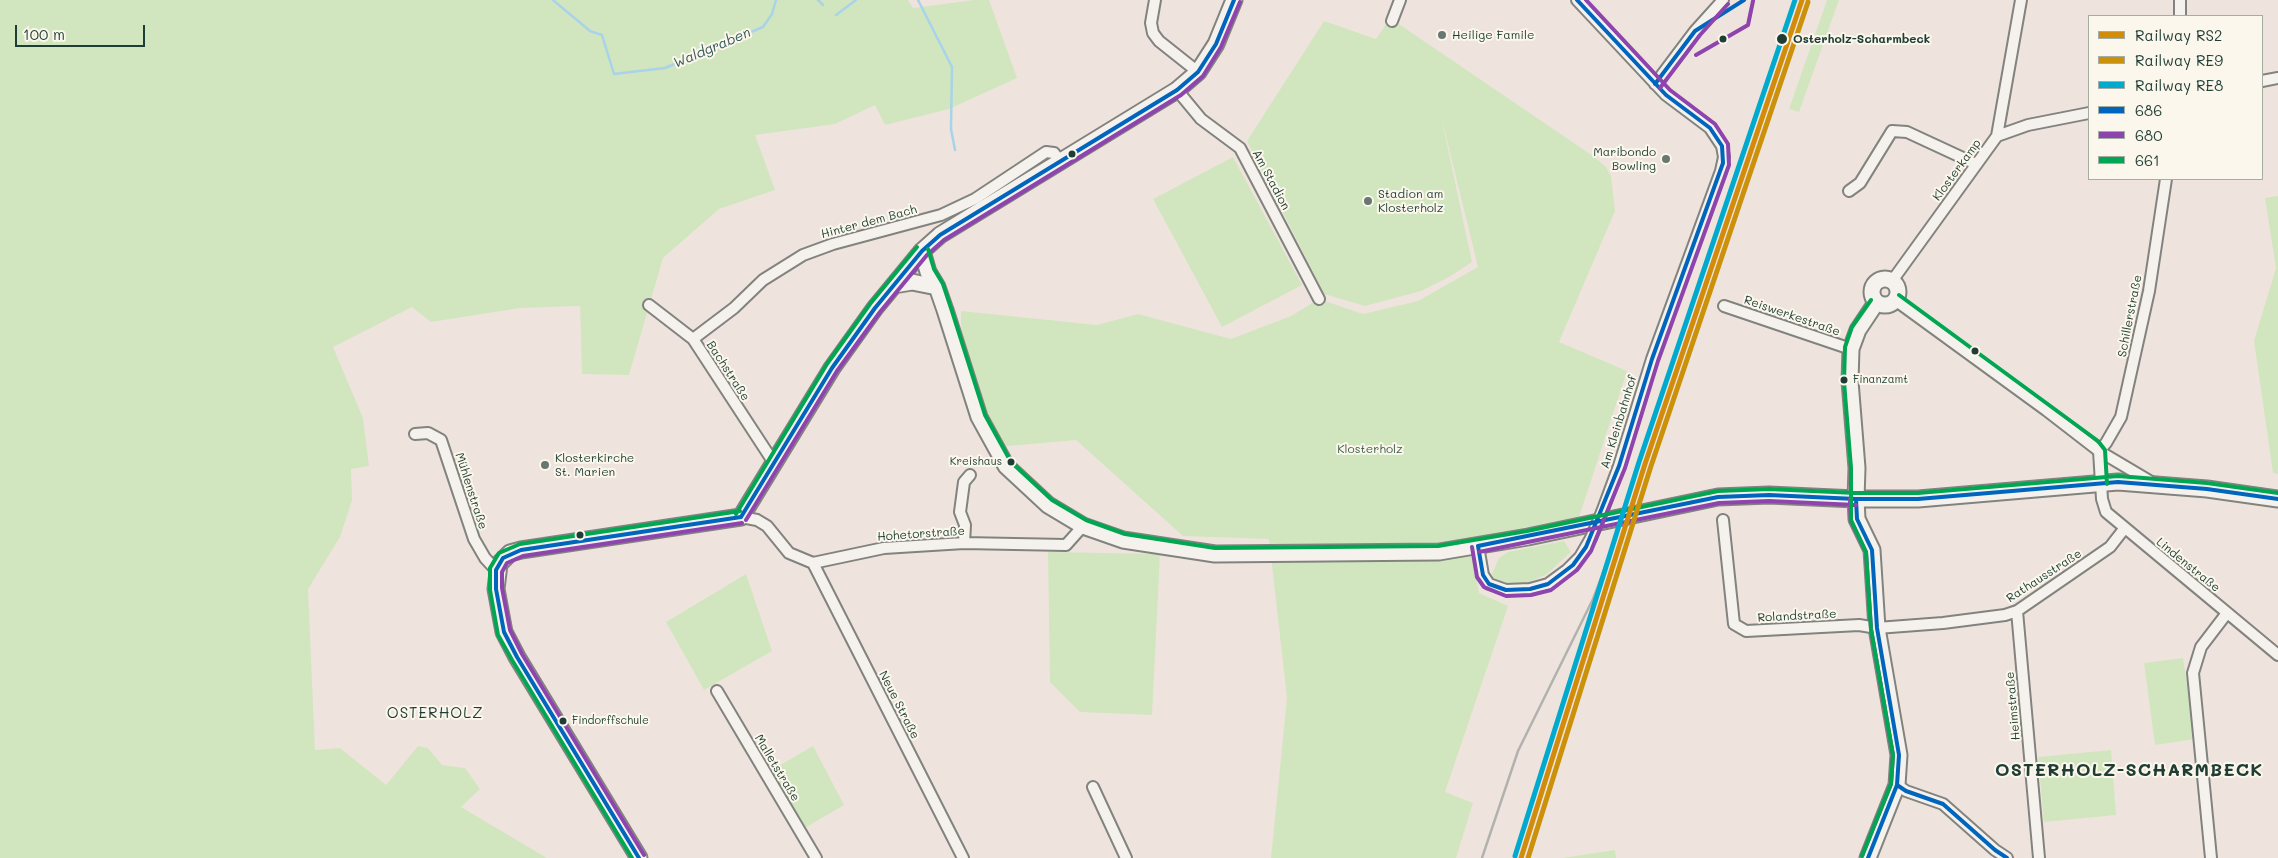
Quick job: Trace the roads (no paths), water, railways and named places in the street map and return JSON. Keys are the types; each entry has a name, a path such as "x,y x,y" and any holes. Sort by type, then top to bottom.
{"street":[{"path":"1155,0 1151,23 1153,33 1159,41 1198,72"},
{"path":"741,517 832,368 875,308 922,251 940,236 1177,90 1198,72 1216,44 1234,0"},
{"path":"1392,21 1400,0"},
{"path":"1577,0 1656,84 1722,0"},
{"path":"1585,8 1593,0"},
{"name":"Klosterkamp","path":"1892,281 1997,136 2021,0"},
{"path":"2180,0 2180,15"},
{"path":"2263,81 2278,78"},
{"name":"Am Kleinbahnhof","path":"1478,546 1483,575 1489,584 1506,590 1548,584 1567,570 1580,557 1602,512 1619,466 1652,360 1721,171 1724,157 1722,146 1710,128 1656,84"},
{"name":"Am Stadion","path":"1177,90 1201,120 1240,148 1319,299"},
{"path":"1997,136 2028,125 2088,113"},
{"path":"1849,191 1860,184 1892,131 1907,132 1976,164"},
{"name":"Hinter dem Bach","path":"693,339 734,308 763,280 803,255 833,244 941,215 975,199 1046,152 1054,153 1060,161"},
{"name":"Schillerstraße","path":"2098,451 2106,443 2121,417 2149,291 2166,180"},
{"path":"922,251 928,272 937,287 979,417 998,456 1012,472 1048,505 1083,526 1122,540 1215,554 1439,552 1478,546 1718,497 1769,495 1856,499 1918,499 2101,484 2155,484 2278,499"},
{"path":"1881,280 1892,281 1898,290 1895,300 1885,306 1876,303 1871,293 1874,285 1881,280"},
{"path":"894,284 912,282 937,287"},
{"path":"1895,300 2052,414 2098,451 2155,484"},
{"path":"1868,858 1897,785 1899,755 1877,628 1872,550 1857,519 1857,468 1850,380 1851,349 1858,330 1876,303"},
{"name":"Bachstraße","path":"649,305 693,339 774,462"},
{"name":"Reiswerkestraße","path":"1724,306 1851,349"},
{"name":"Mühlenstraße","path":"415,434 428,432 441,440 474,539 485,558 496,570"},
{"name":"Lindenstraße","path":"2098,451 2103,505 2106,512 2124,529 2278,655"},
{"path":"964,543 965,525 960,512 964,482 970,475"},
{"path":"639,858 517,657 504,632 496,589 496,570 503,558 521,550 741,517 757,520 767,526 789,553 813,564"},
{"name":"Rolandstraße","path":"1723,520 1734,624 1746,631 1859,625 1877,628"},
{"name":"Hohetorstraße","path":"813,564 884,548 964,543 1066,544 1083,526"},
{"name":"Rathausstraße","path":"1877,628 1993,617 2017,611 2110,547 2124,529"},
{"name":"Neue Straße","path":"813,564 963,858"},
{"name":"Heimstraße","path":"2017,611 2039,858"},
{"path":"2211,858 2193,673 2201,647 2227,613"},
{"name":"Malletstraße","path":"717,691 816,858"},
{"path":"1897,785 1943,804 1995,850 2007,858"},
{"path":"1092,787 1126,858"}],"waterway":[{"name":"Waldgraben","path":"553,0 590,31 602,35 614,74 665,68 763,27 772,14 776,0"},
{"name":"Waldgraben","path":"818,0 823,5"},
{"name":"Waldgraben","path":"836,15 856,0"},
{"name":"Waldgraben","path":"918,0 952,67 951,129 955,150"}],"railway":[{"path":"1482,858 1518,751 1593,599 1609,557"}],"rail line":[{"name":"RE8","path":"1515,856 1639,462 1795,0"},
{"name":"RS2","path":"1521,858 1645,464 1802,0"},
{"name":"RE9","path":"1528,858 1651,466 1808,2"}],"place":[{"name":"Heilige Famile","path":"1442,35"},
{"name":"Osterholz-Scharmbeck","path":"1782,39"},
{"name":"Maribondo Bowling","path":"1666,159"},
{"name":"Stadion am Klosterholz","path":"1368,201"},
{"name":"Finanzamt","path":"1844,380"},
{"name":"Kreishaus","path":"1011,462"},
{"name":"Klosterkirche St. Marien","path":"545,465"},
{"name":"Findorffschule","path":"563,721"}],"district":[{"name":"OSTERHOLZ","path":"435,713"},
{"name":"OSTERHOLZ-SCHARMBECK","path":"2129,770"}],"park label":[{"name":"Klosterholz","path":"1370,449"}]}
